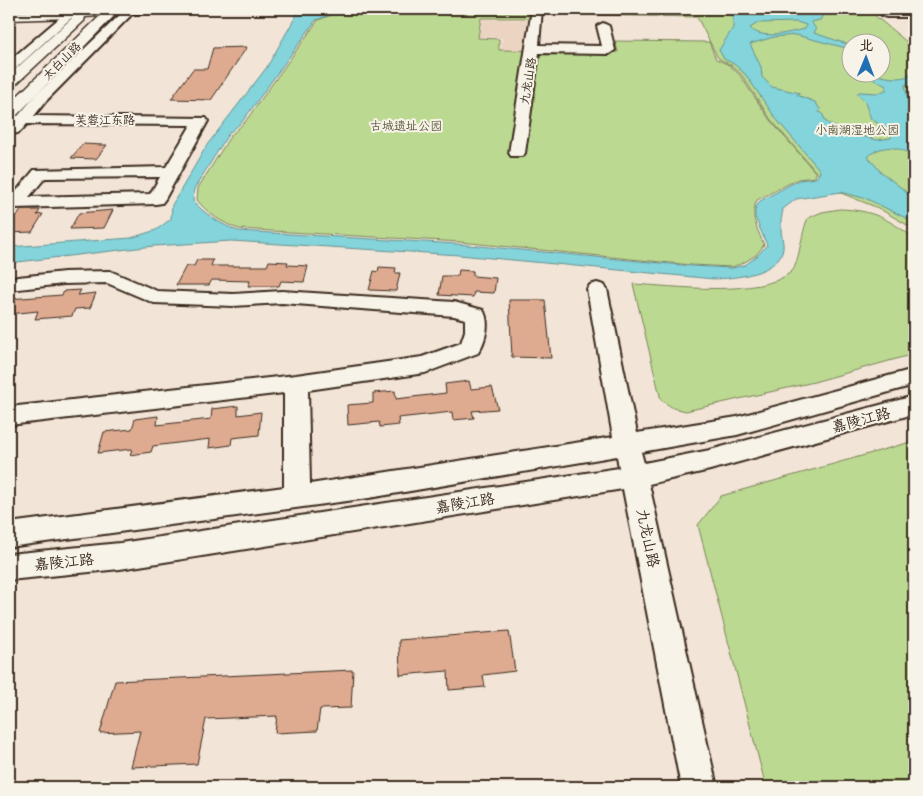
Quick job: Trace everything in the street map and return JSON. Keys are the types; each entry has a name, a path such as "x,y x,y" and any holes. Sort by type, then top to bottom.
{"main road":[{"path":"9,16 149,9"},
{"name":"太白山路","path":"9,113 113,10"},
{"name":"太白山路","path":"9,83 80,11"}],"street":[{"path":"881,9 887,14 914,14"},
{"path":"9,136 16,120 131,10"},
{"path":"12,62 80,11"},
{"name":"九龙山路","path":"517,153 533,49 536,12"},
{"path":"533,49 609,50 603,26"},
{"name":"芙蓉江东路","path":"16,120 201,121 171,172"},
{"path":"171,172 156,198 15,203 40,173 171,172"},
{"path":"9,284 64,278 110,277 154,297 233,300 282,297 454,309 476,315 476,331 470,348 425,365 296,384 9,416"},
{"name":"九龙山路","path":"597,289 699,787"},
{"name":"嘉陵江路","path":"9,535 369,487 737,426 914,377"},
{"path":"296,384 297,497"},
{"name":"嘉陵江路","path":"9,567 120,556 635,476 719,457 914,405"}],"shaded area":[{"path":"482,19 531,20 527,51 501,50 502,38 479,37"}],"green space":[{"name":"小南湖湿地公园","path":"541,9 867,9 914,48 914,229 878,208 841,193 817,173 771,120 741,74 731,65 718,58 697,17 541,14"},
{"name":"古城遗址公园","path":"531,12 530,18 481,18 478,38 499,39 499,50 618,52 615,41 709,42 716,59 729,65 739,74 770,120 816,173 815,177 798,179 757,200 754,217 764,245 756,255 732,267 691,265 460,242 239,229 216,218 197,200 198,188 231,135 245,122 318,20 334,14"},
{"path":"840,209 862,211 880,217 914,238 914,354 814,382 686,411 673,408 661,400 633,284 692,288 738,288 777,280 794,269 808,218 822,212"},
{"path":"914,441 914,787 766,787 698,525 721,496"}],"water":[{"path":"300,9 726,9 751,15 776,15 799,9 827,9 820,20 811,22 816,29 814,33 840,42 840,46 796,35 774,37 750,44 761,67 762,77 772,87 800,93 797,95 815,102 826,122 842,131 877,140 891,138 892,132 871,119 864,100 857,94 859,92 878,93 886,90 886,86 879,82 890,82 890,78 902,78 908,76 911,72 914,74 914,83 905,85 908,101 914,102 914,157 897,148 885,148 868,157 881,172 904,190 914,201 914,222 867,199 841,192 796,199 783,209 781,231 783,249 779,258 772,265 764,270 743,276 714,279 459,255 231,241 154,246 9,263 9,247 131,238 156,230 171,219 172,205 207,145 267,67","holes":["574,10 714,11 733,15 733,28 719,50 724,59 734,64 745,74 777,120 820,172 816,178 799,180 760,201 755,208 755,217 767,245 745,265 732,268 692,266 457,244 238,231 214,219 193,201 194,189 229,133 242,122 316,20 333,14","797,22 806,25 805,29 769,35 755,32 750,28 758,23"]}],"building":[{"path":"247,47 211,100 171,99 193,69 207,69 213,48"},
{"path":"83,144 107,145 96,159 71,158"},
{"path":"21,210 40,210 37,215 43,214 32,232 9,233 9,215 18,215"},
{"path":"113,210 104,228 70,229 79,213"},
{"path":"197,260 213,260 211,266 267,266 269,261 288,262 287,265 308,266 304,282 281,281 279,286 248,286 250,281 212,280 209,285 176,285 186,266 194,266"},
{"path":"379,267 396,268 395,273 400,273 396,291 369,290 374,271 378,272"},
{"path":"459,270 473,271 473,276 496,278 494,293 474,292 473,297 439,295 442,276 458,276"},
{"path":"81,290 78,295 96,293 90,308 75,309 72,316 35,319 38,311 9,314 9,299 62,295 64,291"},
{"path":"509,300 545,300 551,358 512,357"},
{"path":"469,381 471,389 492,387 498,409 472,411 474,418 453,420 452,412 398,418 399,425 380,427 379,422 348,425 347,405 373,403 373,393 395,391 396,399 446,393 445,384"},
{"path":"238,406 238,415 261,412 259,435 232,438 231,445 209,448 210,439 153,446 151,452 130,455 132,449 98,453 104,432 132,429 135,419 158,416 157,425 211,419 212,409"},
{"path":"509,631 515,671 483,675 485,687 449,690 448,671 400,675 399,640"},
{"path":"353,670 351,708 320,709 317,731 275,733 277,716 206,719 197,764 131,767 140,731 100,733 115,681"}]}
